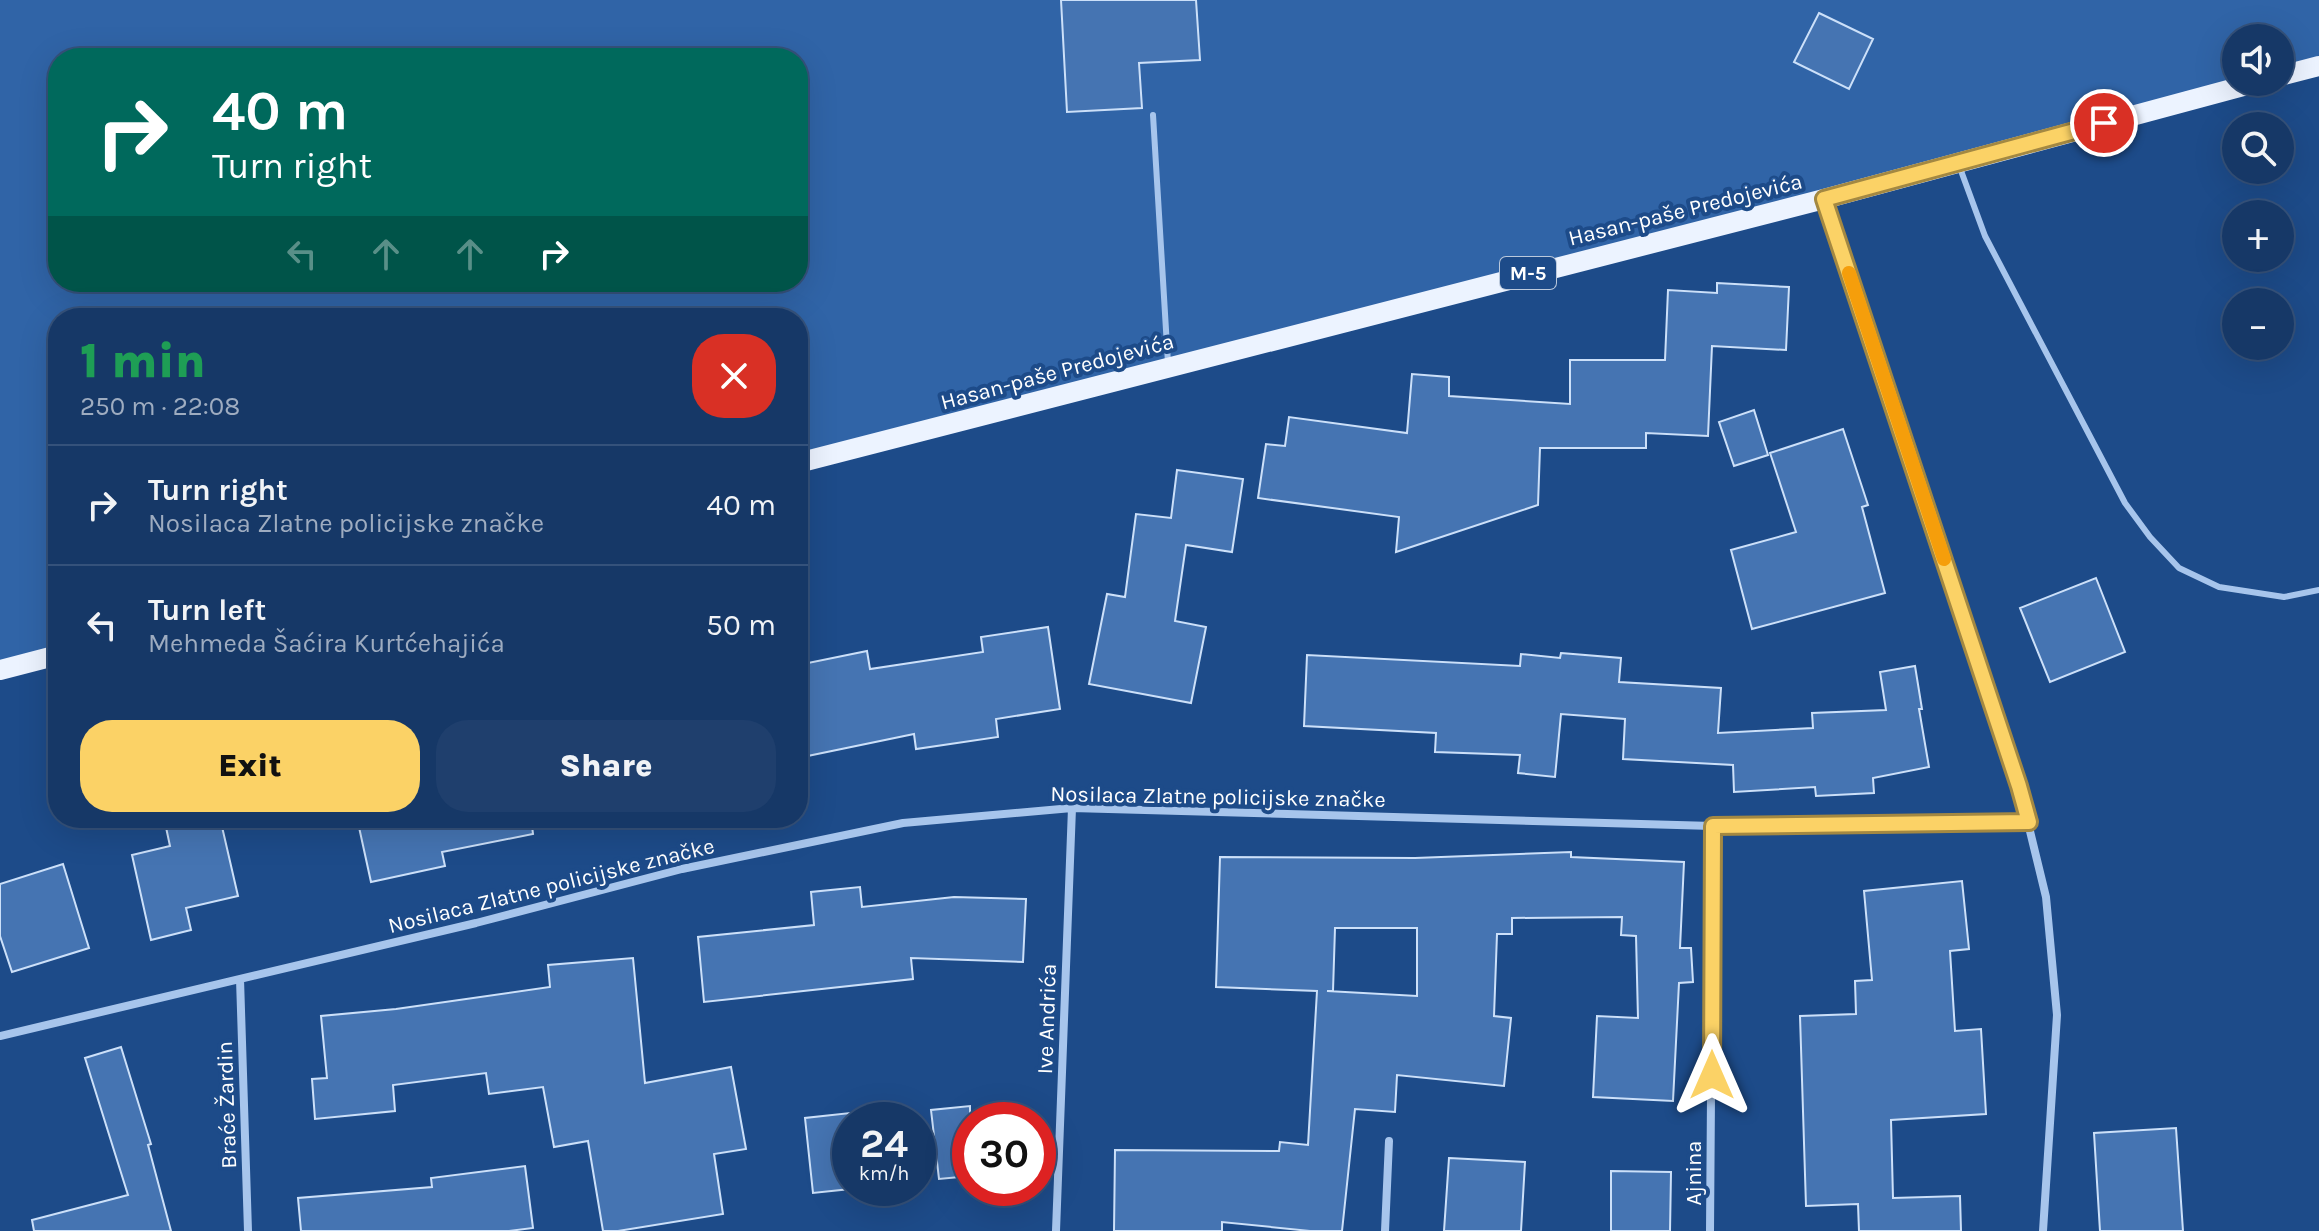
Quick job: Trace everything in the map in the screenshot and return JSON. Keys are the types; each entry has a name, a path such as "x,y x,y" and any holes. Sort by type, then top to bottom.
{"main road":[{"path":"2294,72 2319,66"},
{"name":"Hasan-paše Predojevića","path":"808,460 1824,199 2222,92"},
{"path":"0,670 48,658"}],"street":[{"path":"1824,199 2019,786 2046,897 2057,1015 2043,1231"},
{"name":"Nosilaca Zlatne policijske značke","path":"0,1036 476,923 682,869 888,826 1072,808 1713,826 2029,822"},
{"name":"Ive Andrića","path":"1056,1231 1072,808"},
{"name":"Ajnina","path":"1710,1231 1713,826"},
{"name":"Braće Žardin","path":"240,979 248,1231"},
{"path":"1385,1231 1389,1141"}],"lane":[{"path":"1153,115 1168,366"},
{"path":"1958,162 1985,236 2125,503 2150,537 2179,568 2219,587 2284,597 2319,590"}],"shaded area":[{"path":"0,0 2319,0 2319,66 2294,72 2294,24 2222,24 2222,86 808,460 808,308 48,308 48,658 0,670"}],"building":[{"path":"1061,0 1196,0 1200,60 1139,63 1142,108 1067,112"},
{"path":"1819,13 1873,39 1849,89 1794,62"},
{"path":"1717,283 1789,287 1786,350 1712,346 1708,436 1646,433 1646,448 1540,448 1538,505 1396,552 1399,517 1258,498 1266,444 1285,446 1289,417 1407,433 1412,374 1449,377 1449,396 1570,404 1570,360 1665,360 1668,290 1717,293"},
{"path":"1754,410 1768,455 1734,466 1719,422"},
{"path":"1843,429 1868,505 1862,507 1885,593 1752,629 1731,550 1796,532 1770,453"},
{"path":"1177,470 1243,479 1232,552 1186,545 1175,621 1206,627 1191,703 1089,684 1107,594 1125,597 1136,514 1171,518"},
{"path":"2096,578 2125,652 2050,682 2020,608"},
{"path":"1048,627 1060,709 996,719 998,737 916,749 914,734 808,756 808,663 867,651 870,669 983,652 981,637"},
{"path":"1561,653 1621,658 1619,682 1721,688 1718,733 1813,728 1812,713 1886,710 1880,672 1915,666 1929,767 1873,778 1874,793 1816,796 1815,787 1734,792 1733,765 1623,759 1625,719 1561,714 1555,777 1518,773 1520,755 1435,752 1436,733 1304,726 1307,655 1520,666 1521,654 1560,658"},
{"path":"166,828 222,828 238,896 186,908 191,930 151,940 132,855 170,846"},
{"path":"359,828 532,828 533,834 442,852 445,866 371,882"},
{"path":"1571,852 1571,857 1684,862 1680,948 1691,948 1693,982 1679,983 1673,1101 1593,1097 1597,1016 1638,1018 1636,936 1621,935 1622,917 1512,918 1512,934 1497,934 1494,1016 1511,1018 1504,1086 1397,1075 1395,1112 1355,1109 1342,1231 1222,1222 1222,1231 1114,1231 1115,1150 1279,1151 1280,1142 1308,1145 1317,991 1216,987 1220,857 1415,858","holes":["1335,928 1417,928 1417,996 1327,991 1333,991"]},
{"path":"63,864 89,948 12,972 0,936 0,884"},
{"path":"1962,881 1969,949 1950,951 1955,1031 1981,1029 1986,1114 1891,1120 1893,1198 1960,1196 1961,1231 1859,1231 1858,1204 1806,1206 1800,1016 1856,1014 1855,981 1872,980 1864,891"},
{"path":"860,887 862,907 954,897 1026,899 1023,962 911,958 913,979 704,1002 698,937 814,925 811,892"},
{"path":"633,958 645,1083 731,1067 746,1149 714,1154 723,1214 603,1231 588,1141 554,1147 543,1087 489,1094 486,1073 393,1085 395,1111 315,1119 312,1079 327,1078 321,1016 396,1009 550,987 548,965"},
{"path":"121,1047 151,1144 148,1145 171,1231 34,1231 32,1220 128,1195 85,1058"},
{"path":"952,1108 952,1178 939,1179 936,1109"},
{"path":"832,1115 832,1191 813,1193 805,1118"},
{"path":"2176,1128 2183,1231 2100,1231 2094,1133"},
{"path":"1449,1158 1525,1162 1521,1231 1444,1231"},
{"path":"525,1166 533,1228 509,1231 301,1231 298,1198 432,1187 431,1178"},
{"path":"1611,1171 1671,1172 1670,1231 1611,1231"}],"slow traffic":[{"path":"1849,273 1944,559"}],"route":[{"path":"1712,1075 1713,826 2029,822 1824,199 2104,123"}]}
